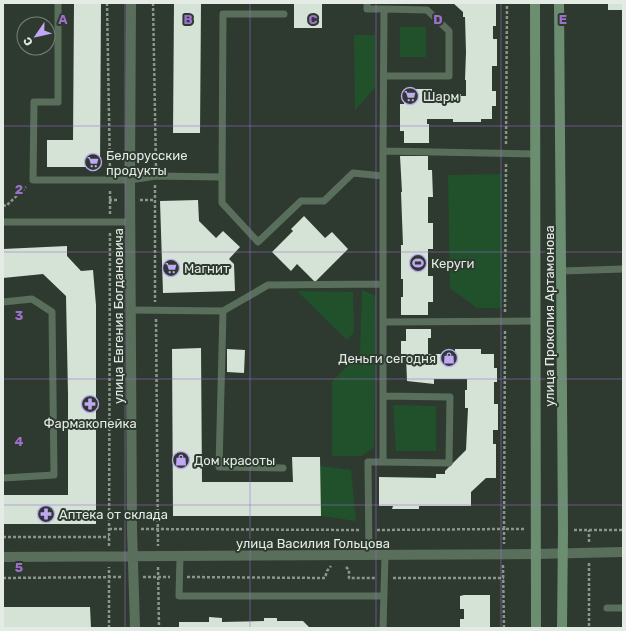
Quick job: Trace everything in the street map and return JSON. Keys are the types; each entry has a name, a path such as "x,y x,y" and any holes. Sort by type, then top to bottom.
{"street":[{"name":"улица Евгения Богдановича","path":"131,3 130,222 132,529 135,577 135,628"},
{"name":"улица Прокопия Артамонова","path":"535,3 536,628"},
{"name":"улица Прокопия Артамонова","path":"559,3 564,554 562,628"},
{"name":"улица Василия Гольцова","path":"3,557 588,554 623,552"}],"lane":[{"path":"58,3 58,102 34,102 33,180 130,180 156,176 222,177"},
{"path":"367,3 367,9 427,10 450,31 449,76 384,76"},
{"path":"383,462 384,9"},
{"path":"284,14 223,14 222,203 258,242 301,201 324,201 353,173 383,176"},
{"path":"383,151 535,154"},
{"path":"3,222 130,222"},
{"path":"562,271 623,269"},
{"path":"131,310 223,311 268,285 383,284"},
{"path":"3,302 32,299 52,312 54,475 3,478"},
{"path":"223,311 218,467 283,468"},
{"path":"383,322 536,321"},
{"path":"369,555 368,462 449,463 450,397 383,396"},
{"path":"383,628 385,555"},
{"path":"180,557 180,596 383,596"},
{"path":"607,608 623,608"}],"path":[{"path":"107,3 110,180 109,628"},
{"path":"153,3 156,176 159,628"},
{"path":"4,207 33,180"},
{"path":"109,529 504,529 504,628"},
{"path":"589,530 589,628"},
{"path":"3,537 109,537"},
{"path":"344,564 349,570 349,578 504,578"},
{"path":"3,578 325,578 327,571 332,565"}],"green space":[{"path":"400,27 426,27 426,57 400,57"},
{"path":"354,35 375,35 375,88 355,110"},
{"path":"502,174 502,308 477,308 450,288 448,175"},
{"path":"362,290 376,296 374,447 362,456 332,456 332,382 360,353"},
{"path":"297,291 353,292 354,332 347,340"},
{"path":"393,405 436,406 436,451 396,451"},
{"path":"320,466 351,470 356,521 321,516"}],"building":[{"path":"74,3 101,3 100,167 47,167 47,140 73,140"},
{"path":"174,3 201,3 200,133 173,133"},
{"path":"294,3 322,3 322,28 294,28"},
{"path":"453,3 496,3 496,26 493,26 493,39 497,39 497,66 492,66 492,91 496,91 496,106 492,106 492,119 481,119 481,122 453,122 453,119 427,119 427,124 429,124 429,143 404,143 404,131 400,131 400,104 404,104 404,91 410,91 410,89 432,89 432,94 461,94 461,96 466,96 465,17 463,17 463,12"},
{"path":"608,3 623,3 623,10 608,10"},
{"path":"400,156 428,156 428,170 432,170 433,197 428,197 428,223 433,223 433,249 428,249 428,276 433,276 433,302 428,302 428,315 401,315 403,279 401,279 401,245 403,245"},
{"path":"198,200 199,221 216,238 223,231 240,247 229,259 234,264 235,291 163,293 160,201"},
{"path":"304,216 325,238 332,232 348,249 315,282 297,264 291,271 272,252 293,231 291,229"},
{"path":"67,246 67,256 81,271 93,270 96,305 96,524 3,524 3,495 68,495 68,394 66,296 43,274 3,278 3,249"},
{"path":"406,329 431,329 431,338 428,338 428,354 455,354 455,349 481,349 481,354 494,354 494,368 497,368 497,382 494,382 494,404 498,404 498,430 493,430 493,444 496,444 496,478 486,478 471,492 471,506 419,506 419,509 392,509 393,506 379,506 379,477 436,478 436,474 445,474 445,471 466,450 468,408 465,408 465,390 467,390 467,379 434,379 434,384 407,381 406,356 401,356 401,341 406,341"},
{"path":"201,348 202,482 293,482 292,457 320,457 321,516 173,516 172,349"},
{"path":"227,349 245,350 244,373 227,372"},
{"path":"490,595 490,628 460,628 460,619 464,619 464,609 460,609 460,596"},
{"path":"3,607 90,607 91,628 3,628"},
{"path":"209,617 222,618 222,622 264,621 264,618 277,618 277,621 303,621 310,628 179,628 179,622 209,622"}],"place":[{"name":"Шарм","path":"410,96"},
{"name":"Белорусские продукты","path":"93,162"},
{"name":"Керуги","path":"418,263"},
{"name":"Магнит","path":"171,268"},
{"name":"Деньги сегодня","path":"449,358"},
{"name":"Фармакопейка","path":"90,404"},
{"name":"Дом красоты","path":"181,460"},
{"name":"Аптека от склада","path":"46,514"}]}
